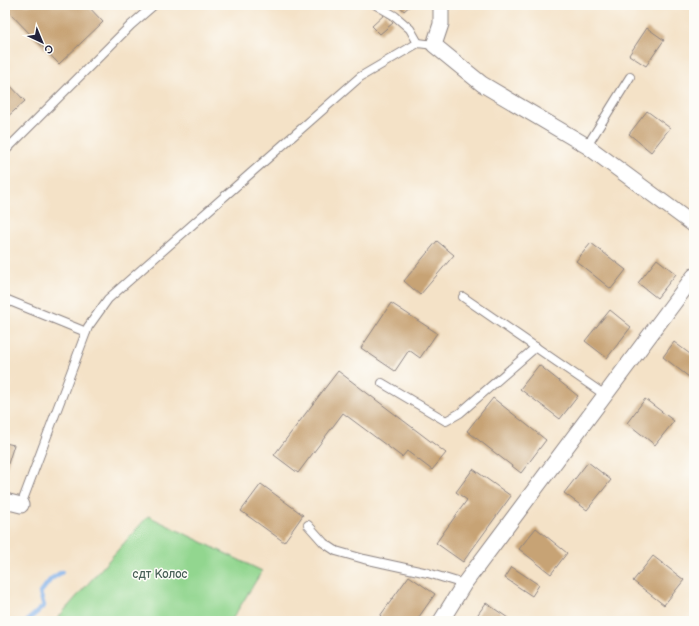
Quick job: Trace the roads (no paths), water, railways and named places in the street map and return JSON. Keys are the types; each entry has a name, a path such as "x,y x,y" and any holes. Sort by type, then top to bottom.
{"street":[{"path":"441,5 442,24 434,45 482,84 587,146 694,225"},
{"path":"441,621 464,584 694,276"},
{"path":"5,501 21,505"}],"lane":[{"path":"5,151 131,24 154,5"},
{"path":"376,5 395,16 410,29 418,43"},
{"path":"21,505 86,332 108,299 360,77 418,43 434,45"},
{"path":"587,146 630,77"},
{"path":"463,297 605,395"},
{"path":"5,299 86,332"},
{"path":"382,382 446,421 460,413 536,347"},
{"path":"308,525 324,542 336,550 364,559 428,573 464,584"}],"waterway":[{"path":"28,621 44,606 40,593 51,579 62,572"}],"park label":[{"name":"сдт Колос","path":"160,574"}]}
